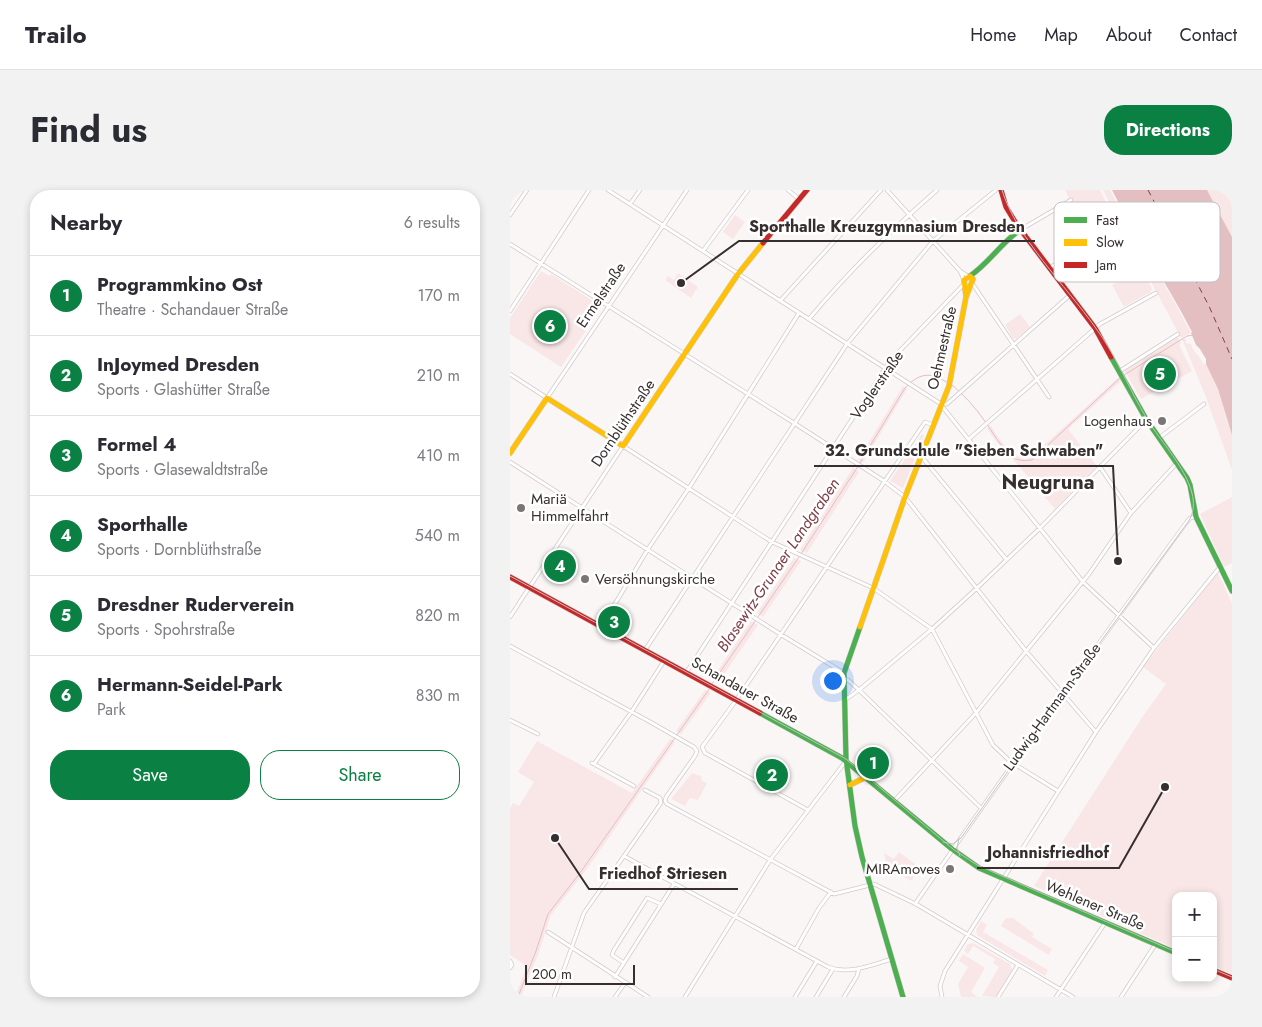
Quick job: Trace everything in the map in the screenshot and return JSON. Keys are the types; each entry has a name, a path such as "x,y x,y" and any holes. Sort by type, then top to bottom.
{"main road":[{"name":"Dornblüthstraße","path":"623,446 738,274 807,190"},
{"path":"1001,190 1006,207 1020,230 1054,275"},
{"name":"Oehmestraße","path":"844,676 905,497 949,383 969,281 1020,230"},
{"path":"1059,282 1095,328 1146,419 1190,485 1196,517 1232,591"},
{"path":"547,398 623,446"},
{"name":"Ermelstraße","path":"510,453 547,398"},
{"name":"Schandauer Straße","path":"510,577 846,761 952,850"},
{"path":"844,676 846,761 856,828 903,997"},
{"path":"850,785 866,777"},
{"name":"Wehlener Straße","path":"952,850 975,865 1004,879 1172,952"},
{"path":"1217,972 1232,978"}],"street":[{"path":"510,215 527,190"},
{"path":"510,311 589,190"},
{"path":"608,190 941,404 1082,582 1154,648"},
{"path":"630,204 640,190"},
{"name":"Ermelstraße","path":"547,398 687,190"},
{"path":"703,251 748,190"},
{"path":"788,190 799,199"},
{"path":"780,301 881,190"},
{"path":"887,190 969,281 1049,397"},
{"path":"809,320 843,278 936,190"},
{"path":"645,650 847,344 933,241 996,190"},
{"name":"Oehmestraße","path":"1020,230 1054,210"},
{"path":"510,244 794,423 905,497 1026,651 1096,732"},
{"path":"1048,268 1054,265"},
{"name":"Voglerstraße","path":"686,673 890,361 954,294 969,281"},
{"path":"969,439 1095,328 1156,293"},
{"path":"941,404 947,404 958,395 1070,295"},
{"path":"602,627 648,549 799,313"},
{"path":"1120,371 1178,334"},
{"path":"510,374 547,398"},
{"path":"1158,438 1204,404"},
{"path":"845,700 932,629 977,588 1100,468 1146,419"},
{"path":"808,810 705,753 702,749 925,422 933,424"},
{"path":"623,446 772,542 873,588 932,629 992,746 1012,762 1058,791"},
{"name":"Dornblüthstraße","path":"510,617 623,446"},
{"path":"921,456 1006,559"},
{"path":"510,462 844,676 981,808"},
{"path":"894,801 975,714 1082,582 1131,513 1176,464"},
{"path":"1100,468 1131,513"},
{"name":"Ludwig-Hartmann-Straße","path":"915,904 1012,762 1062,693 1186,523 1190,518 1196,517"},
{"path":"942,997 940,986 942,975 1096,732 1154,648 1220,567"},
{"path":"510,646 644,718 694,747 697,751 696,756 584,913 554,997"},
{"path":"634,786 593,764 632,712 665,661"},
{"path":"510,720 538,734"},
{"path":"685,997 770,860 846,761"},
{"path":"645,790 660,798 663,802 834,894 874,884 915,904 1073,997"},
{"path":"624,856 833,969 847,970 859,968 892,959"},
{"path":"615,977 674,884"},
{"path":"796,949 819,908 831,892"},
{"path":"624,963 612,955 614,950 647,898 661,904"},
{"path":"1056,997 1105,923"},
{"path":"548,932 648,997"},
{"path":"1121,997 1155,944"},
{"path":"794,997 817,961"},
{"path":"510,962 512,965 510,968"},
{"path":"998,997 1018,965"},
{"path":"844,997 857,976 859,968"},
{"path":"816,997 833,969"},
{"path":"615,997 625,983"}],"shaded area":[{"path":"1065,190 1100,190 1106,202 1067,202 1066,200 1069,198"},
{"path":"1103,190 1110,190 1117,202 1109,202"},
{"path":"1112,190 1207,190 1213,202 1118,202"},
{"path":"1207,190 1232,190 1232,237 1220,214 1220,202 1213,202"},
{"path":"1220,214 1232,237 1232,435 1218,389 1206,364 1206,359 1196,345 1192,332 1163,282 1220,282"},
{"path":"735,215 745,222 733,239 723,232"},
{"path":"541,271 549,276 551,274 602,307 561,367 510,334 510,318"},
{"path":"678,273 698,287 691,298 665,280 668,276 674,280"},
{"path":"1117,282 1148,282 1152,288 1151,292 1124,307 1112,285"},
{"path":"1151,282 1162,282 1191,333 1181,338"},
{"path":"1020,314 1030,327 1016,339 1013,338 1005,325"},
{"path":"1178,337 1181,344 1179,345 1192,371 1141,399 1124,370"},
{"path":"1182,339 1186,339 1186,343 1191,344 1203,364 1206,364 1218,389 1232,435 1232,470 1206,397"},
{"path":"1119,377 1121,381 1068,429 1097,466 1055,509 987,429 991,426 1002,443 1012,452 1030,458"},
{"path":"903,386 907,389 863,463 858,460"},
{"path":"922,434 924,435 903,488 890,481"},
{"path":"853,468 859,472 807,553 800,550"},
{"path":"1232,497 1232,563 1224,567 1200,514"},
{"path":"794,558 801,561 763,617 757,613"},
{"path":"1218,573 1232,603 1232,974 1217,968 1217,892 1172,892 1172,947 1034,886 1143,716 1166,684 1143,667"},
{"path":"751,621 758,625 718,683 712,679"},
{"path":"705,690 711,693 681,734 676,731"},
{"path":"670,739 675,742 587,869 551,915 538,955 521,997 515,997 527,966 510,955 510,808 513,803 519,806 534,782 518,772 537,741 632,793"},
{"path":"692,773 701,776 702,781 707,783 698,800 690,798 685,806 671,799"},
{"path":"899,852 919,867 912,881 888,869 884,853 894,859"},
{"path":"1006,918 1013,918 1034,934 1032,937 1052,949 1049,955 1001,926"},
{"path":"981,921 987,925 983,932 1048,970 1045,976 977,935 976,930"},
{"path":"973,943 1010,964 1012,970 995,997 982,996 999,967 993,963 995,959 973,946 968,954 964,951 968,944"},
{"path":"963,954 985,968 971,992 977,997 961,997 958,984 968,967 959,961"}],"waterway":[{"name":"Blasewitz‐Grunaer Landgraben","path":"1124,375 1187,336 1194,335"},
{"name":"Blasewitz‐Grunaer Landgraben","path":"712,684 797,560 855,471 905,388 915,379 925,375 942,379 948,383"},
{"name":"Blasewitz‐Grunaer Landgraben","path":"952,385 973,406 1008,453 1017,459 1027,461 1032,460 1121,377"},
{"name":"Blasewitz‐Grunaer Landgraben","path":"518,997 548,914 580,873 710,688"}],"ferry route":[{"path":"1148,190 1154,202"},
{"path":"1196,282 1232,359"}],"tram line":[{"path":"1002,190 1018,225 1054,275"},
{"path":"943,842 953,844 961,838 1063,693 1188,522 1193,510 1193,497 1188,483 1173,455 1147,419 1103,338 1060,282"},
{"path":"510,576 846,759 953,849 977,865 1172,950"},
{"path":"959,838 957,848 960,856"},
{"path":"1217,971 1232,977"}],"traffic: fast":[{"path":"970,276 1020,230"},
{"path":"1111,357 1146,419 1187,478 1196,517 1232,591"},
{"path":"860,627 844,673 846,759 855,826 862,857 903,997"},
{"path":"760,713 842,758 952,849 979,868 1172,951"}],"traffic: slow":[{"path":"510,453 547,398 623,446 738,274 763,243"},
{"path":"860,627 905,497 949,386 966,297 964,280 970,276 973,279 966,297"},
{"path":"850,785 866,777"}],"traffic: jam":[{"path":"763,243 807,190"},
{"path":"1001,190 1006,207 1017,225 1054,274"},
{"path":"1060,282 1095,328 1111,357"},
{"path":"510,577 760,713"},
{"path":"1217,972 1232,978"}],"place":[{"name":"Sporthalle Kreuzgymnasium Dresden","path":"681,283"},
{"name":"Hermann-Seidel-Park","path":"550,326"},
{"name":"Dresdner Ruderverein","path":"1160,374"},
{"name":"Logenhaus","path":"1162,421"},
{"name":"Mariä Himmelfahrt","path":"521,508"},
{"name":"32. Grundschule \"Sieben Schwaben\"","path":"1118,561"},
{"name":"Sporthalle","path":"560,566"},
{"name":"Versöhnungskirche","path":"585,579"},
{"name":"Formel 4","path":"614,622"},
{"name":"Programmkino Ost","path":"873,763"},
{"name":"InJoymed Dresden","path":"772,775"},
{"name":"Johannisfriedhof","path":"1165,787"},
{"name":"Friedhof Striesen","path":"555,838"},
{"name":"MIRAmoves","path":"950,869"}],"district":[{"name":"Neugruna","path":"1048,482"}]}
